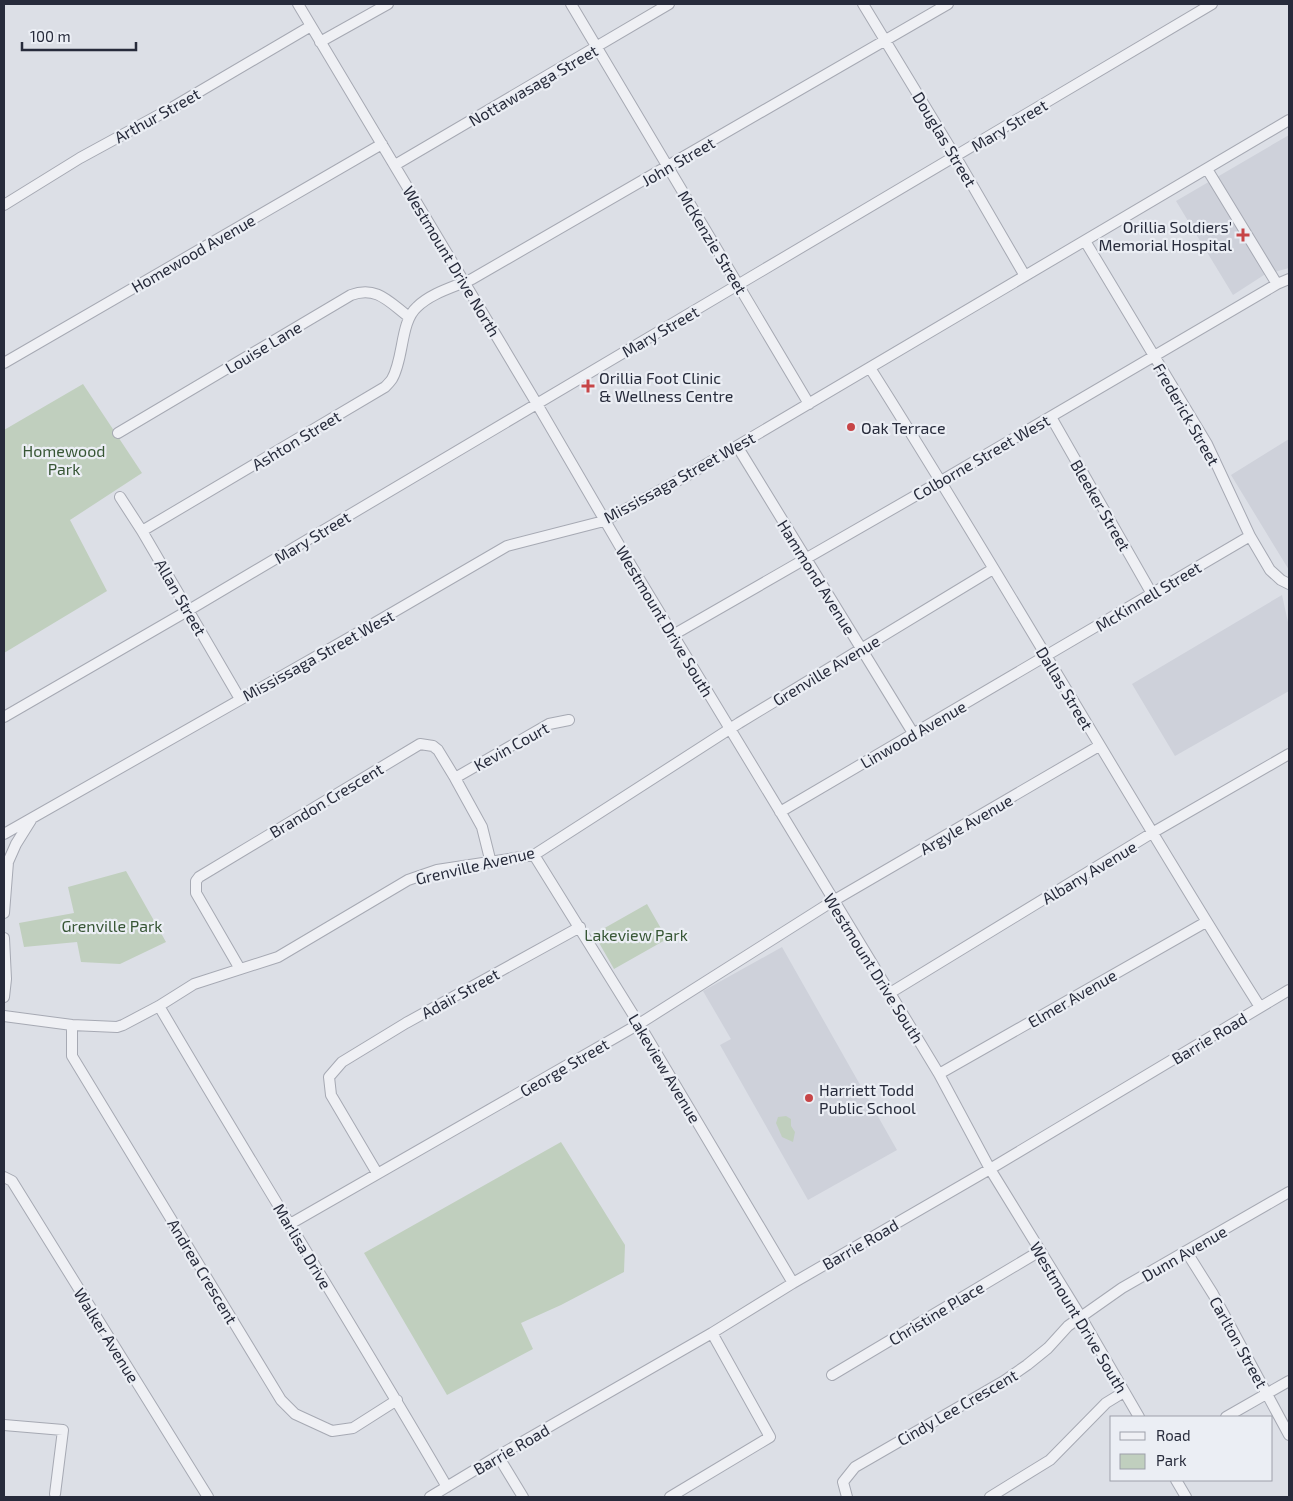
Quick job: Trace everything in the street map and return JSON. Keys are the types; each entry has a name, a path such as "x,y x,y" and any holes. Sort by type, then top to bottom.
{"street":[{"name":"Westmount Drive North","path":"298,4 465,282 604,521"},
{"path":"320,42 388,4"},
{"name":"McKenzie Street","path":"571,4 809,404"},
{"name":"Nottawasaga Street","path":"395,166 669,4"},
{"name":"Douglas Street","path":"863,4 956,157 1025,276"},
{"name":"John Street","path":"409,317 416,307 428,299 465,282 668,167 948,4"},
{"name":"Mary Street","path":"4,717 956,157 1212,4"},
{"name":"Arthur Street","path":"4,205 80,158 168,110 311,26"},
{"name":"Mississaga Street West","path":"4,834 354,636 507,546 604,521 809,404 1289,120"},
{"name":"Homewood Avenue","path":"4,363 382,144"},
{"path":"1207,169 1277,284"},
{"name":"Frederick Street","path":"1085,241 1207,444 1250,536 1270,570 1281,580 1289,584"},
{"name":"Colborne Street West","path":"673,636 1277,284 1289,279"},
{"name":"Louise Lane","path":"118,432 352,294 360,291 377,293 409,317"},
{"name":"Ashton Street","path":"142,531 384,387 392,379 396,369 409,317"},
{"name":"Dallas Street","path":"870,368 1152,834 1260,1007"},
{"name":"Bleeker Street","path":"1051,417 1152,594"},
{"name":"Hammond Avenue","path":"737,446 913,734"},
{"name":"Allan Street","path":"120,497 142,531 240,699"},
{"name":"Westmount Drive South","path":"604,521 890,993 938,1074 990,1169 1081,1317 1138,1416"},
{"name":"McKinnell Street","path":"1046,657 1250,536"},
{"name":"Grenville Avenue","path":"4,1016 72,1025 117,1027 159,1006 194,984 278,957 408,880 437,870 534,855 730,729 993,569"},
{"name":"Linwood Avenue","path":"780,812 1046,657"},
{"name":"Kevin Court","path":"455,778 549,724 569,720"},
{"name":"Brandon Crescent","path":"240,969 196,894 196,881 199,877 420,744 433,746 438,750 455,778 482,827 491,863"},
{"name":"Argyle Avenue","path":"833,901 1099,746"},
{"name":"Albany Avenue","path":"890,993 1152,834 1289,754"},
{"path":"4,913 8,862 31,819"},
{"name":"Lakeview Avenue","path":"534,855 640,1024 793,1283"},
{"name":"George Street","path":"290,1224 640,1024 833,901"},
{"name":"Elmer Avenue","path":"938,1074 1206,922"},
{"name":"Adair Street","path":"378,1173 331,1095 329,1077 342,1062 406,1023 580,927"},
{"path":"4,938 6,979 4,996"},
{"name":"Barrie Road","path":"430,1497 990,1169 1289,990"},
{"name":"Marlisa Drive","path":"159,1006 200,1077 397,1400 447,1487"},
{"name":"Andrea Crescent","path":"72,1025 72,1056 281,1400 295,1414 332,1430 353,1428 397,1400"},
{"name":"Walker Avenue","path":"4,1177 12,1181 208,1497"},
{"name":"Dunn Avenue","path":"1081,1317 1122,1288 1289,1192"},
{"name":"Christine Place","path":"832,1376 1040,1251"},
{"name":"Carlton Street","path":"1186,1252 1212,1294 1289,1435"},
{"name":"Cindy Lee Crescent","path":"847,1497 843,1482 855,1467 1027,1366 1048,1348 1068,1326 1081,1317"},
{"path":"670,1497 770,1438 712,1333"},
{"path":"1228,1416 1289,1381"},
{"path":"990,1497 1050,1460 1106,1403 1124,1392"},
{"path":"4,1425 62,1430 55,1494"},
{"path":"498,1456 523,1497"},
{"path":"1177,1481 1186,1497"}],"shaded area":[{"name":"Orillia Soldiers' Memorial Hospital","path":"1289,135 1289,268 1264,275 1233,295 1176,201"},
{"path":"1289,439 1289,570 1231,475"},
{"path":"1282,595 1289,627 1289,691 1175,756 1132,684"},
{"name":"Harriett Todd Public School","path":"782,947 897,1150 808,1200 720,1045 731,1039 703,991"}],"green space":[{"name":"Homewood Park","path":"83,384 142,473 70,520 107,591 4,653 4,430"},
{"name":"Grenville Park","path":"126,871 166,942 120,964 81,962 77,942 24,947 19,923 74,913 68,887"},
{"name":"Lakeview Park","path":"647,904 667,939 614,969 594,934"},
{"path":"786,1116 791,1119 791,1126 795,1132 793,1142 782,1137 776,1123 778,1117"},
{"path":"561,1142 625,1245 624,1272 561,1305 521,1323 533,1349 447,1395 364,1253"}],"place":[{"name":"Orillia Soldiers' Memorial Hospital","path":"1243,235"},
{"name":"Orillia Foot Clinic & Wellness Centre","path":"588,386"},
{"name":"Oak Terrace","path":"851,427"},
{"name":"Harriett Todd Public School","path":"809,1098"}]}
